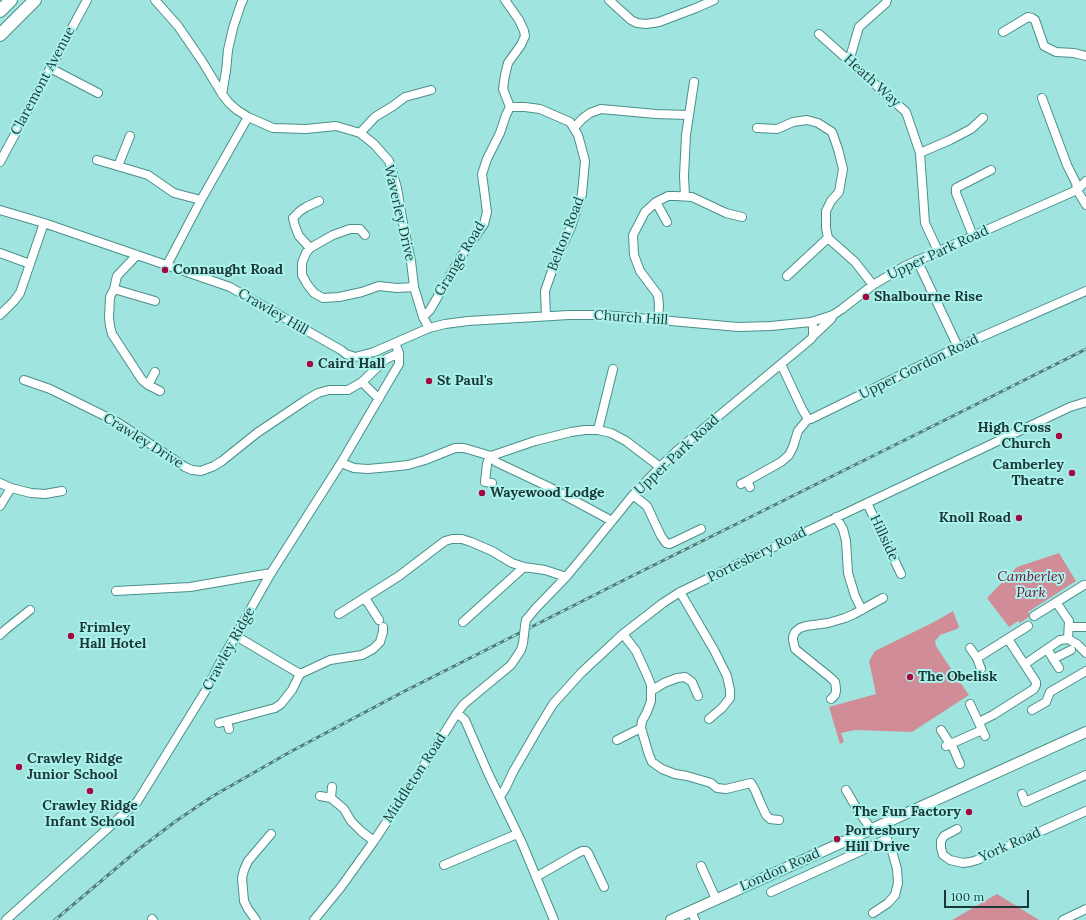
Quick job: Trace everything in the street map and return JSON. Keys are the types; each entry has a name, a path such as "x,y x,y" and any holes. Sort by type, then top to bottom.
{"highway":[{"path":"0,11 11,0"},
{"path":"0,35 35,0"}],"main road":[{"name":"London Road","path":"671,920 693,916 716,899 1086,732"}],"street":[{"name":"Claremont Avenue","path":"0,162 87,0"},
{"name":"Waverley Drive","path":"155,0 178,26 222,94 237,110 248,117 273,128 306,129 336,126 360,133 374,144 389,161 397,188 411,261 414,287 428,328"},
{"path":"222,94 228,50 233,28 241,4 244,0"},
{"path":"505,0 524,30 522,45 508,63 504,76 503,89 510,107 540,109 570,122 574,128 590,113 601,109 656,114 688,115"},
{"path":"609,0 631,20 637,23 646,24 659,22 714,0"},
{"path":"849,61 859,27 886,3 887,0"},
{"path":"1003,32 1028,17 1032,18 1035,20 1044,46 1056,52 1074,53 1086,56"},
{"name":"Heath Way","path":"819,34 906,112 920,153 925,224 938,251"},
{"path":"50,68 98,93"},
{"path":"685,196 684,160 688,115 694,82"},
{"path":"360,133 375,117 405,97 431,90"},
{"path":"1042,98 1067,165 1076,183 1077,190 1086,205"},
{"name":"Grange Road","path":"423,317 430,310 460,258 484,224 486,212 482,174 510,107"},
{"path":"167,265 201,200 248,117"},
{"path":"920,153 971,129 983,118"},
{"path":"757,128 777,129 793,122 807,120 818,123 832,132 843,169 839,192 831,201 826,211 826,228 828,238 855,262 873,285"},
{"name":"Belton Road","path":"546,316 545,291 554,265 571,227 582,194 585,161 578,136 574,128"},
{"path":"118,166 130,136"},
{"path":"97,160 148,175 174,192 201,200"},
{"path":"973,236 956,193 956,188 991,170"},
{"path":"1077,190 1086,181"},
{"name":"Upper Park Road","path":"523,643 524,626 526,620 566,577 633,495 679,449 811,339 831,319 833,315 893,272 1077,190"},
{"path":"658,319 658,296 640,271 634,255 633,235 645,212 656,202 668,196 685,196 698,199 734,216 742,217"},
{"path":"310,248 299,236 294,218 306,207 320,201"},
{"path":"656,202 667,218"},
{"name":"Crawley Hill","path":"0,210 44,223 230,287 346,354 355,357 374,352 428,328"},
{"path":"0,314 20,293 44,223"},
{"path":"365,234 360,229 350,229 333,235 310,248 302,263 302,275 314,293 323,298 339,297 362,292 379,286 397,288 414,287"},
{"path":"787,276 828,238"},
{"path":"0,254 30,264"},
{"path":"137,255 117,276 110,298 109,318 112,334 142,380 160,391"},
{"path":"917,260 958,346"},
{"path":"114,289 155,301"},
{"name":"Upper Gordon Road","path":"808,418 811,419 958,346 1086,290"},
{"name":"Church Hill","path":"428,328 468,321 569,315 604,315 738,327 771,326 811,322 833,315"},
{"path":"811,322 813,326 813,336"},
{"path":"395,343 399,353"},
{"name":"Crawley Drive","path":"24,380 50,389 116,422 185,467 192,470 201,471 222,461 256,433 312,396 329,390 348,390 362,382 386,360 399,353"},
{"name":"Crawley Ridge","path":"6,920 137,802 206,690 271,573 379,399 399,364 399,353"},
{"path":"746,484 781,462 789,455 793,448 798,431 808,418 802,409 781,364"},
{"path":"598,430 612,369"},
{"path":"148,385 155,372"},
{"path":"362,382 379,399"},
{"name":"Portesbery Road","path":"500,797 512,772 553,704 580,673 623,634 663,603 680,592 740,563 1070,407 1086,402"},
{"path":"492,483 485,482 487,464 492,457 535,441 585,430 611,432 626,441 660,467"},
{"path":"340,463 354,468 368,469 408,465 420,462 455,448 464,448 492,457 496,462 612,521"},
{"path":"0,483 11,488 31,493 45,494 62,491"},
{"path":"0,506 11,488"},
{"path":"633,495 647,506 661,536 666,543 669,544 702,529"},
{"name":"Hillside","path":"867,503 901,574"},
{"path":"836,518 843,529 846,541 848,574 855,596 862,610"},
{"path":"338,614 399,576 445,541 452,539 466,540 492,551 512,563 524,567 545,570 566,577"},
{"path":"463,622 524,567"},
{"path":"116,591 190,587 271,573"},
{"path":"1034,616 1084,584"},
{"path":"680,592 714,650 727,676 730,698 722,708 709,719"},
{"path":"225,724 275,708 292,690 300,674 330,660 362,655 373,649 380,642 383,632 381,624 365,598"},
{"path":"831,699 836,690 835,682 795,649 793,637 795,632 806,626 845,618 883,598"},
{"path":"1056,602 1069,621 1068,639"},
{"path":"0,635 30,610"},
{"path":"977,658 1028,626"},
{"path":"1069,627 1086,627"},
{"path":"623,634 636,652 648,675 651,685 650,701 647,712 642,721 641,728 652,762 662,769 675,774 711,783 716,788 726,789 751,783 766,815 770,819 779,820"},
{"path":"236,636 300,674"},
{"path":"949,744 982,729 994,715 1034,688 1036,685 1036,682 1008,639"},
{"path":"1025,664 1060,640 1068,639 1077,644 1086,653"},
{"name":"Middleton Road","path":"315,920 374,841 457,713 464,704 511,665 521,650 523,643"},
{"path":"970,648 977,658 981,669"},
{"path":"1047,649 1059,668"},
{"path":"1053,659 1071,650"},
{"path":"1032,710 1046,702 1050,692 1086,671"},
{"path":"651,691 664,683 684,677 692,682 698,696"},
{"path":"970,704 982,729"},
{"path":"457,713 465,720 488,773 522,843 554,920"},
{"path":"617,740 641,728"},
{"path":"941,730 960,764"},
{"path":"1022,794 1025,802 1086,775"},
{"path":"331,798 332,787"},
{"path":"846,790 857,808 887,839 897,869 898,883 895,895 888,903 873,913"},
{"path":"320,796 331,798 344,809 351,821 362,832 374,841"},
{"name":"York Road","path":"957,829 944,836 941,841 941,848 944,855 950,860 962,863 970,862 1086,811"},
{"path":"256,920 244,901 242,889 243,874 248,862 271,834"},
{"path":"444,865 517,834"},
{"name":"London Road","path":"771,892 887,839"},
{"path":"536,877 576,854 586,851 604,887"},
{"path":"701,866 716,899"},
{"path":"1064,920 1086,909"}],"green space":[{"name":"Camberley Park","path":"1059,553 1076,581 1028,612 1030,616 1020,623 1018,621 1009,627 987,598 1017,567"},
{"path":"953,611 959,627 940,635 935,641 936,646 969,695 912,732 855,730 841,733 844,742 840,744 829,707 876,694 869,661 875,651"},
{"path":"997,894 1039,920 952,920"}],"railway":[{"path":"55,920 139,849 176,821 213,796 290,752 401,693 628,578 1086,349"}],"place":[{"name":"Connaught Road","path":"165,270"},
{"name":"Shalbourne Rise","path":"866,297"},
{"name":"Caird Hall","path":"310,364"},
{"name":"St Paul's","path":"429,381"},
{"name":"High Cross Church","path":"1059,436"},
{"name":"Camberley Theatre","path":"1072,473"},
{"name":"Wayewood Lodge","path":"482,493"},
{"name":"Knoll Road","path":"1019,518"},
{"name":"Frimley Hall Hotel","path":"71,636"},
{"name":"The Obelisk","path":"910,677"},
{"name":"Crawley Ridge Junior School","path":"19,767"},
{"name":"Crawley Ridge Infant School","path":"90,791"},
{"name":"The Fun Factory","path":"969,812"},
{"name":"Portesbury Hill Drive","path":"837,839"}]}
